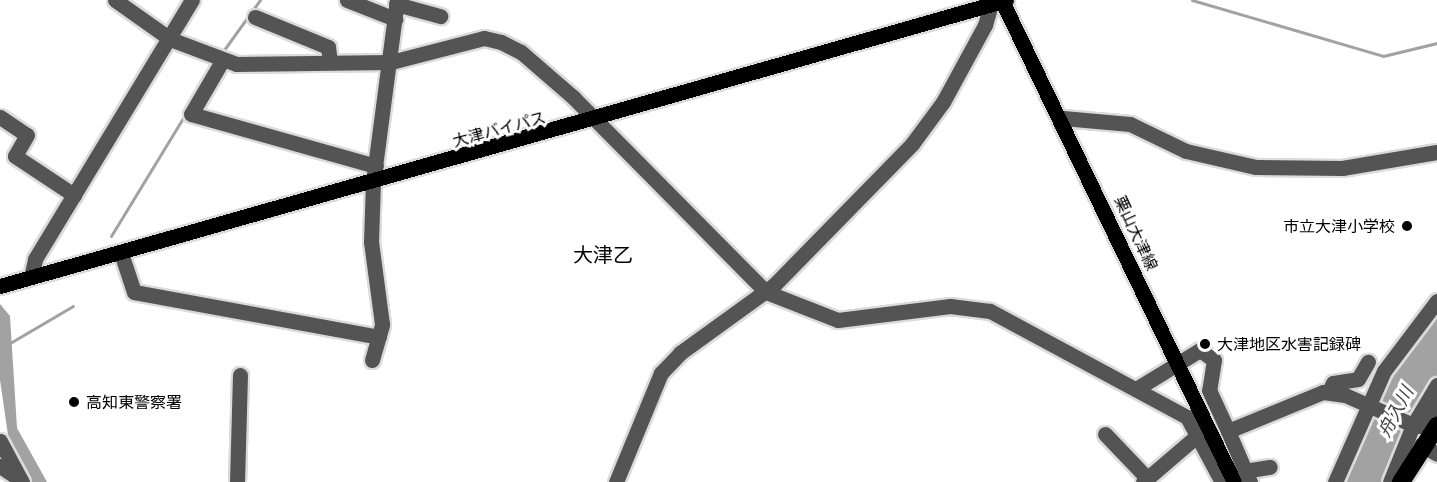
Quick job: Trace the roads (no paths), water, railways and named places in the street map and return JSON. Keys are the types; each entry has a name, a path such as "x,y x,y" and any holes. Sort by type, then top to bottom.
{"highway":[{"path":"1401,482 1429,450 1437,426"}],"main road":[{"name":"栗山大津線","path":"997,2 1062,118 1177,363 1243,478"},
{"name":"大津バイパス","path":"0,286 595,121 997,2"}],"street":[{"path":"115,0 170,39 222,61 391,62 484,38 501,42 521,52 595,121 766,292 838,320 970,306 1187,417 1199,434 1222,482"},
{"path":"31,277 35,259 192,0"},
{"path":"347,0 440,16"},
{"path":"616,482 661,373 680,353 766,292 912,144 948,92 997,2"},
{"path":"372,360 382,324 371,242 373,182 391,62 396,8"},
{"path":"255,17 328,47 330,63"},
{"path":"222,61 191,114 376,166"},
{"path":"0,117 27,135 15,156 74,195"},
{"path":"1062,118 1130,124 1186,151 1256,168 1342,168 1437,152"},
{"path":"121,253 134,292 379,337"},
{"path":"1335,482 1369,406 1437,301"},
{"path":"1136,389 1200,350 1214,360 1209,390 1228,430 1243,478 1270,467"},
{"path":"1329,391 1332,383 1358,378 1368,363"},
{"path":"237,482 240,375"},
{"path":"1390,482 1412,425 1437,385"},
{"path":"1228,430 1329,391 1419,426 1437,405"},
{"path":"1105,434 1145,480 1199,434"},
{"path":"0,441 22,481"},
{"path":"0,466 22,481"}],"water":[{"path":"0,304 10,316 17,428 47,482 32,482 9,442 0,380"},
{"name":"舟入川","path":"1437,314 1437,377 1385,482 1344,482 1384,387"}],"waterway":[{"path":"221,54 260,0"},
{"path":"1192,0 1383,56 1437,43"},
{"path":"111,236 186,113"},
{"path":"855,213 911,156"},
{"path":"737,321 765,302"},
{"path":"10,343 73,306"}],"tram line":[{"path":"1408,482 1437,437"}],"place":[{"name":"市立大津小学校","path":"1407,226"},
{"name":"大津地区水害記録碑","path":"1205,344"},
{"name":"高知東警察署","path":"74,402"}],"district":[{"name":"大津乙","path":"603,254"}]}
